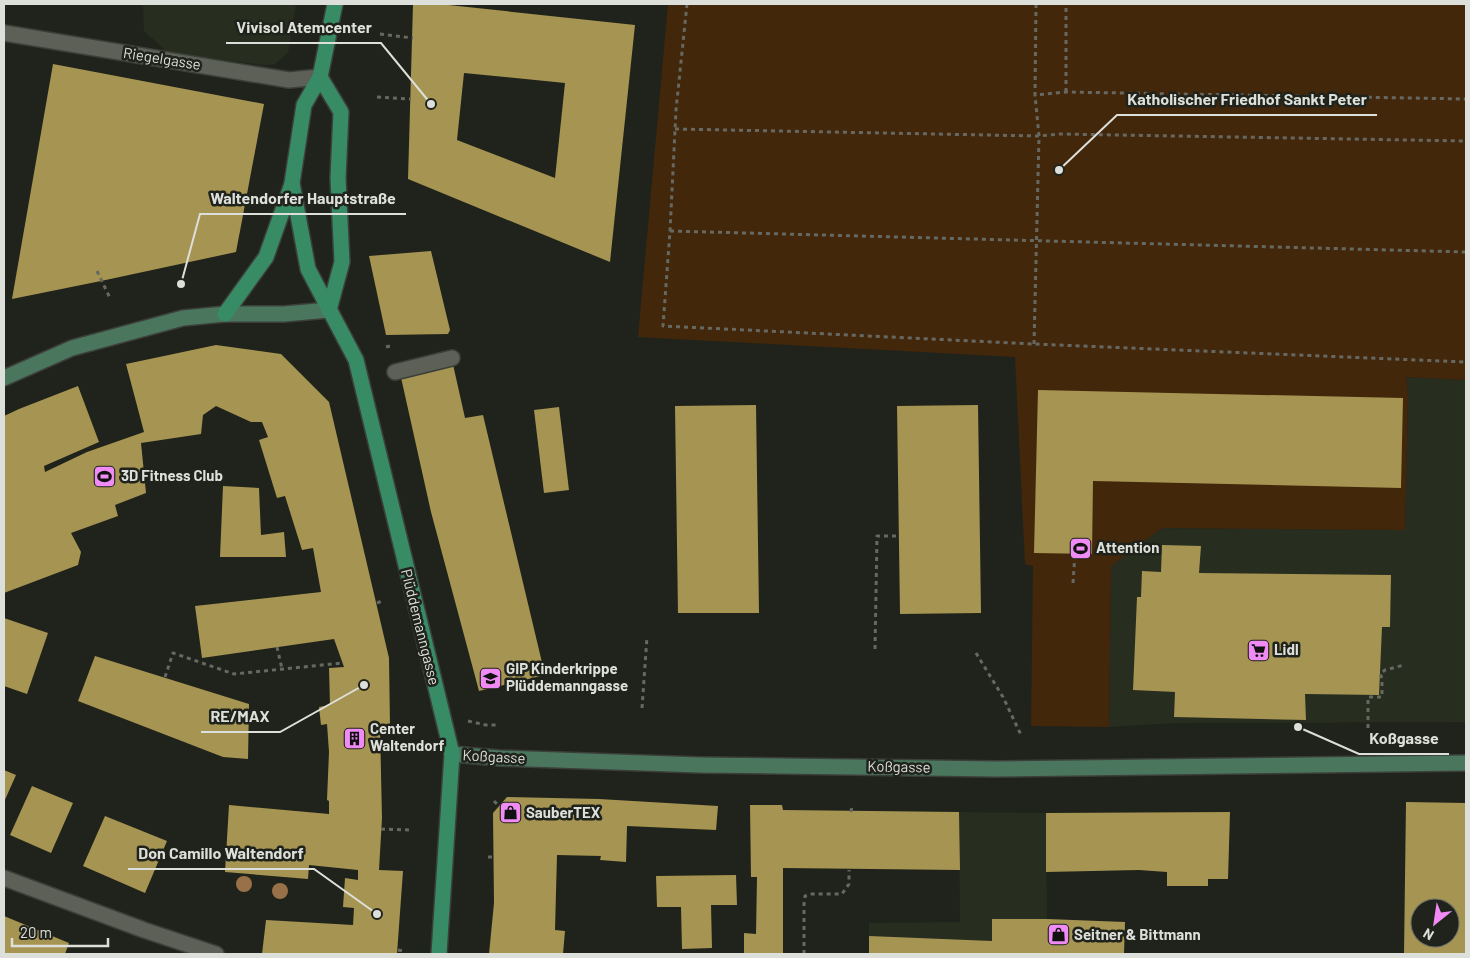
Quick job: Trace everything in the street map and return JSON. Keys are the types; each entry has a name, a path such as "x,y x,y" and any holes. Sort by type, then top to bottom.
{"main road":[{"name":"Plüddemanngasse","path":"335,4 320,77 304,105 292,183 308,269 356,360 452,754 440,954"},
{"path":"4,378 72,348 183,318 225,314 284,314 329,310 342,262 338,178 341,112 320,77"},
{"path":"225,314 266,257 292,183"},
{"name":"Koßgasse","path":"452,754 700,766 997,770 1466,763"}],"street":[{"name":"Riegelgasse","path":"4,33 289,80 320,77"},
{"path":"394,372 452,358"},
{"path":"4,878 144,930 216,954"}],"path":[{"path":"688,4 678,81 663,326 1466,362"},
{"path":"1034,344 1039,136 1036,95 1036,4"},
{"path":"1066,4 1066,92"},
{"path":"380,34 413,38"},
{"path":"1036,95 1066,92 1466,99"},
{"path":"377,97 410,99"},
{"path":"675,129 1466,141"},
{"path":"670,231 1466,252"},
{"path":"97,270 110,298"},
{"path":"875,650 877,536 899,536"},
{"path":"1073,583 1075,553"},
{"path":"376,603 382,601"},
{"path":"642,708 647,636"},
{"path":"277,647 282,669"},
{"path":"165,677 173,653 234,674 342,663"},
{"path":"976,653 1003,697 1022,736"},
{"path":"1368,728 1368,697 1382,698 1382,678 1380,674 1385,670 1404,665"},
{"path":"494,801 499,806"},
{"path":"851,812 852,806"},
{"path":"381,829 410,830"},
{"path":"488,857 494,857"},
{"path":"804,954 805,896 812,894 842,894 849,884 849,870"},
{"path":"398,950 403,951"}],"shaded area":[{"path":"143,4 296,4 288,53 275,64 265,65 169,54 144,31"},
{"path":"668,4 1466,4 1466,380 1406,377 1408,397 1405,530 1162,528 1111,566 1109,727 1031,726 1033,566 1025,564 1015,357 638,337"},
{"path":"1406,377 1466,380 1466,722 1177,723 1109,727 1111,566 1162,528 1405,530 1408,397"},
{"path":"959,812 1046,813 1047,919 1125,922 1124,954 869,954 869,923 960,922"}],"building":[{"path":"413,4 439,4 635,25 610,262 408,179","holes":["464,73 565,83 555,178 457,140"]},
{"path":"53,64 264,104 236,252 12,299"},
{"path":"431,251 450,330 448,334 386,335 369,256"},
{"path":"216,345 281,354 329,402 389,658 390,726 380,728 382,818 379,870 403,871 397,954 262,954 266,920 353,925 354,908 343,907 345,878 358,880 358,870 309,865 308,879 225,872 229,805 329,814 329,801 327,800 329,752 327,724 321,725 319,707 330,705 329,668 344,667 334,639 202,658 195,606 321,592 313,548 302,550 285,496 277,498 259,440 268,437 262,422 251,422 216,406 203,415 201,434 141,443 146,493 115,505 118,516 71,533 81,552 78,565 4,593 4,416 78,386 99,442 44,466 45,472 87,452 144,432 126,364"},
{"path":"452,360 465,418 483,415 545,675 479,691 431,512 400,373"},
{"path":"1038,390 1403,398 1401,488 1093,481 1092,554 1034,553"},
{"path":"756,405 759,613 678,613 675,406"},
{"path":"978,405 981,613 900,614 897,406"},
{"path":"559,407 569,490 544,493 534,410"},
{"path":"223,486 259,488 261,535 284,532 286,557 220,557"},
{"name":"Lidl","path":"1162,545 1201,546 1199,573 1391,575 1390,627 1382,627 1379,695 1305,694 1306,720 1174,717 1175,692 1133,690 1137,597 1141,597 1142,571 1161,572"},
{"path":"4,618 48,633 27,694 4,686"},
{"path":"95,656 249,704 248,759 223,757 78,701"},
{"path":"4,770 16,775 4,802"},
{"path":"32,786 73,803 51,853 10,835"},
{"path":"507,797 599,799 718,806 716,830 627,826 626,862 600,860 601,856 557,855 555,930 565,931 563,954 489,954 494,903 493,813"},
{"path":"1406,802 1466,803 1465,954 1404,954"},
{"path":"750,805 782,805 783,810 959,812 960,870 783,868 783,954 744,954 744,933 756,934 757,877 751,877"},
{"path":"1230,812 1228,879 1208,879 1208,886 1167,886 1167,872 1139,870 1046,872 1046,813"},
{"path":"105,816 167,841 145,893 83,866"},
{"path":"736,875 737,905 711,905 712,948 682,949 681,907 657,907 656,876"},
{"path":"4,916 69,943 65,954 4,954"},
{"name":"Seitner & Bittmann","path":"992,919 1125,922 1124,954 869,954 869,936 992,941"}],"place":[{"name":"Vivisol Atemcenter","path":"431,104"},
{"name":"Katholischer Friedhof Sankt Peter","path":"1059,170"},
{"name":"Waltendorfer Hauptstraße","path":"181,284"},
{"name":"3D Fitness Club","path":"105,476"},
{"name":"Attention","path":"1080,548"},
{"name":"Lidl","path":"1258,650"},
{"name":"GIP Kinderkrippe Plüddemanngasse","path":"490,678"},
{"name":"RE/MAX","path":"364,685"},
{"name":"Koßgasse","path":"1298,727"},
{"name":"Center Waltendorf","path":"354,738"},
{"name":"SauberTEX","path":"510,813"},
{"name":"Don Camillo Waltendorf","path":"377,914"},
{"name":"Seitner & Bittmann","path":"1058,935"}]}
